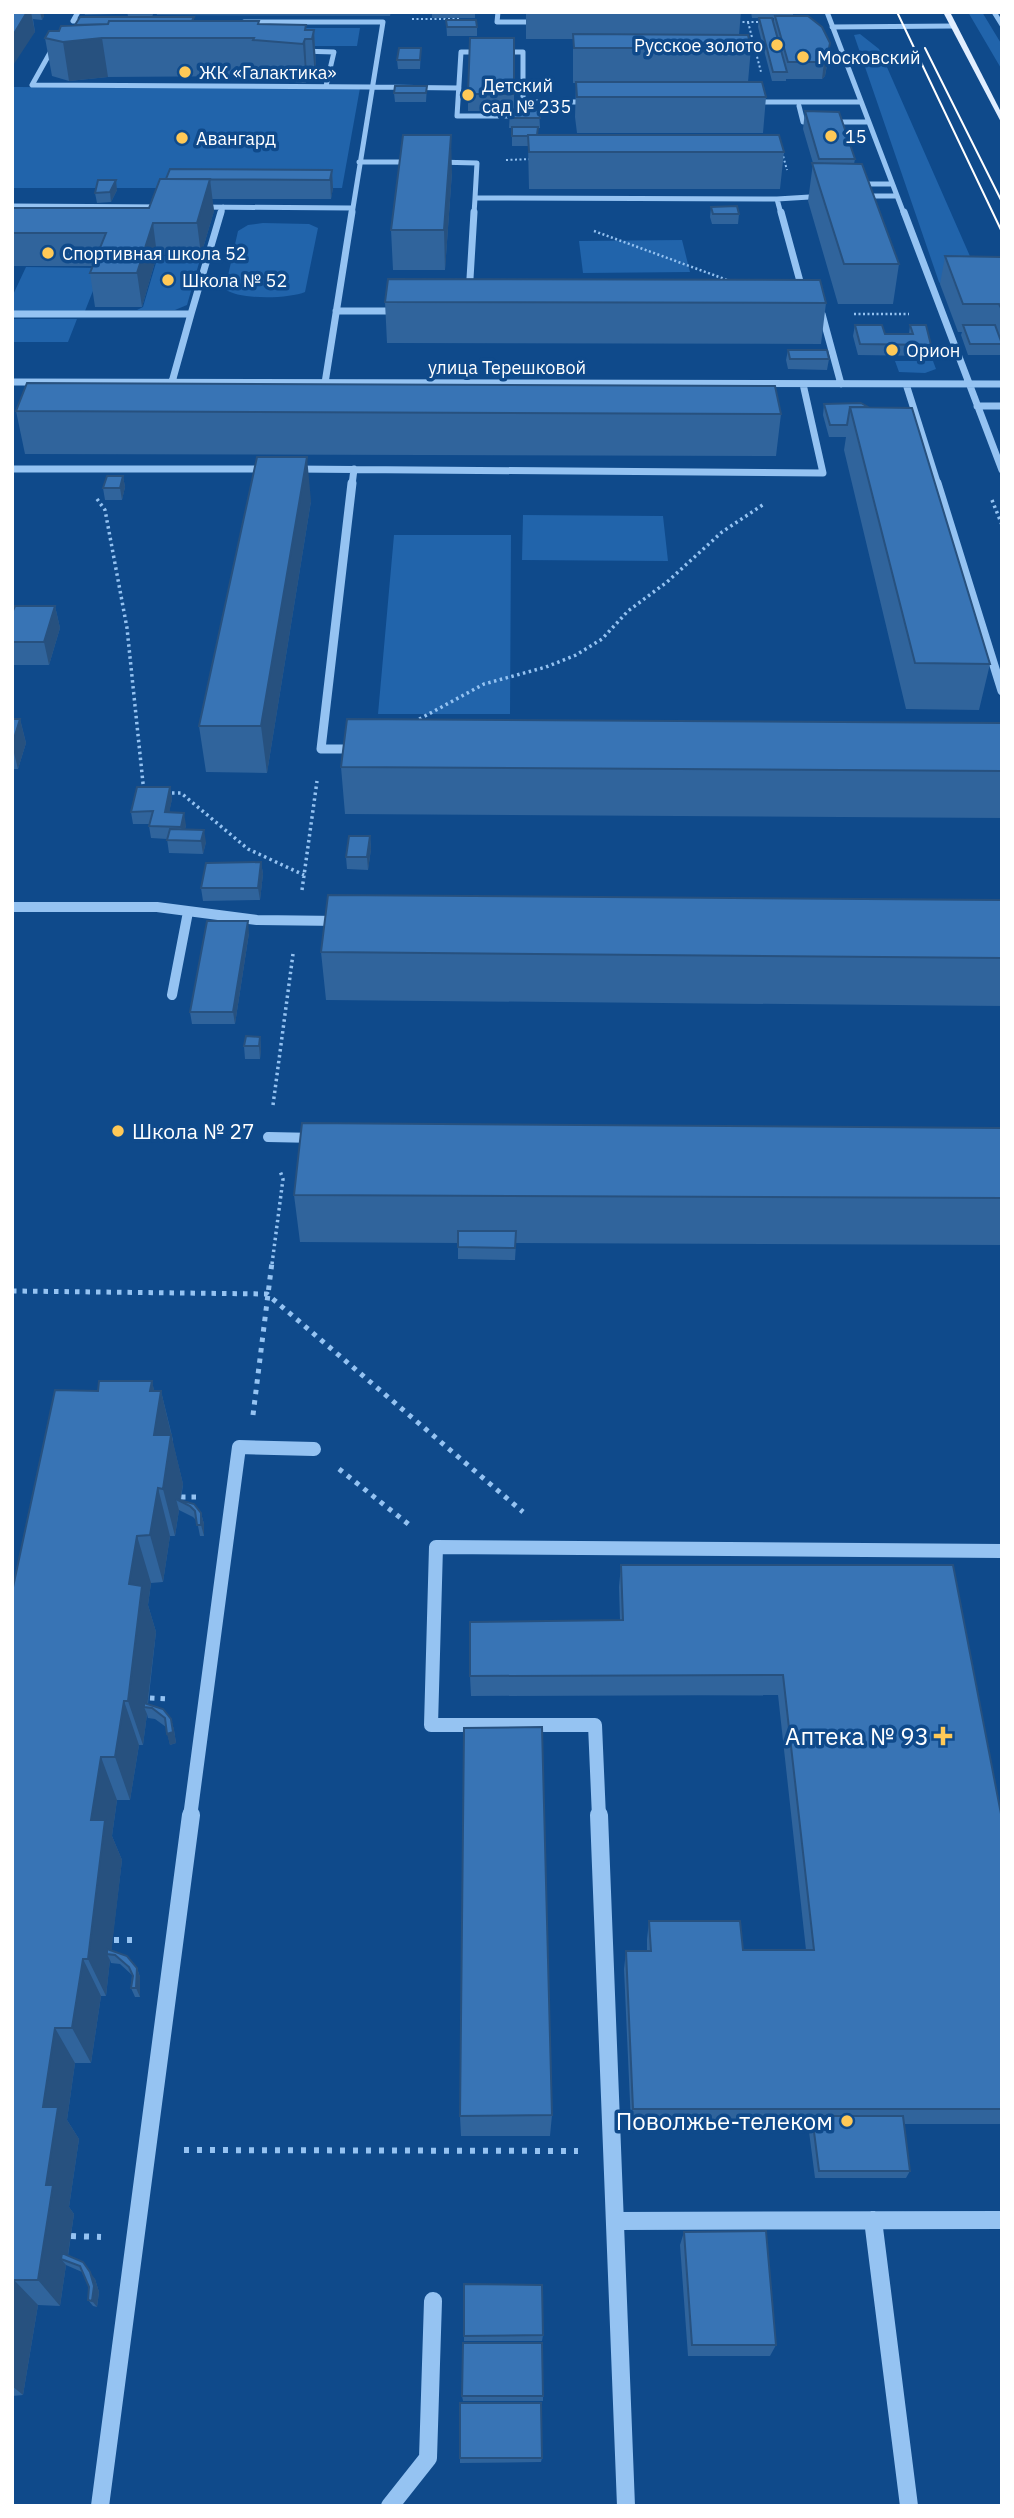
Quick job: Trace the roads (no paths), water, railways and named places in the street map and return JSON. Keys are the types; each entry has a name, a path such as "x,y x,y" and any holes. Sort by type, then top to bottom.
{"main road":[{"path":"946,12 1002,121"}],"street":[{"path":"78,12 73,21 100,21"},
{"path":"498,12 498,22 544,22"},
{"path":"827,12 895,196 1002,470"},
{"path":"994,12 1002,25"},
{"path":"234,22 383,22 325,383"},
{"path":"821,30 953,26"},
{"path":"63,30 32,85 459,88"},
{"path":"51,51 64,51"},
{"path":"293,51 334,51 326,86"},
{"path":"335,91 371,88"},
{"path":"799,106 803,122 867,122"},
{"path":"359,162 477,163 469,299"},
{"path":"842,184 891,184"},
{"path":"475,198 777,199 834,195"},
{"path":"846,196 895,196"},
{"path":"777,199 805,301"},
{"path":"12,206 170,207"},
{"path":"184,207 351,208"},
{"path":"172,382 223,207"},
{"path":"336,311 415,312"},
{"path":"809,313 822,314 841,384"},
{"path":"12,314 191,314"},
{"name":"улица Терешковой","path":"13,385 172,382 1002,384"},
{"path":"803,384 823,472"},
{"path":"906,384 1002,691"},
{"path":"977,406 1002,406"},
{"path":"355,469 321,748 365,748"},
{"path":"12,907 157,907 257,920 347,921"},
{"path":"173,995 188,912"},
{"path":"268,1137 334,1139"},
{"path":"100,2506 239,1447 314,1449"},
{"path":"436,1546 431,1725 594,1724 614,2152 626,2506"},
{"path":"873,2220 909,2506"},
{"path":"616,2221 1002,2220"}],"lane":[{"path":"461,52 523,52 523,102 523,116 457,116 461,52"},
{"path":"523,102 596,102"},
{"path":"743,102 860,102"},
{"path":"12,469 823,472"},
{"path":"436,1546 1002,1550"},
{"path":"390,2506 428,2458 433,2301"}],"tram line":[{"path":"897,12 1002,232"},
{"path":"925,48 1002,202"}],"place":[{"name":"Русское золото","path":"777,45"},
{"name":"Московский","path":"803,57"},
{"name":"ЖК «Галактика»","path":"185,72"},
{"name":"Детский сад № 235","path":"468,95"},
{"name":"15","path":"831,136"},
{"name":"Авангард","path":"182,138"},
{"name":"Спортивная школа 52","path":"48,253"},
{"name":"Школа № 52","path":"168,280"},
{"name":"Орион","path":"892,350"},
{"name":"Школа № 27","path":"118,1131"},
{"name":"Аптека № 93","path":"943,1736"},
{"name":"Поволжье-телеком","path":"847,2121"}]}
